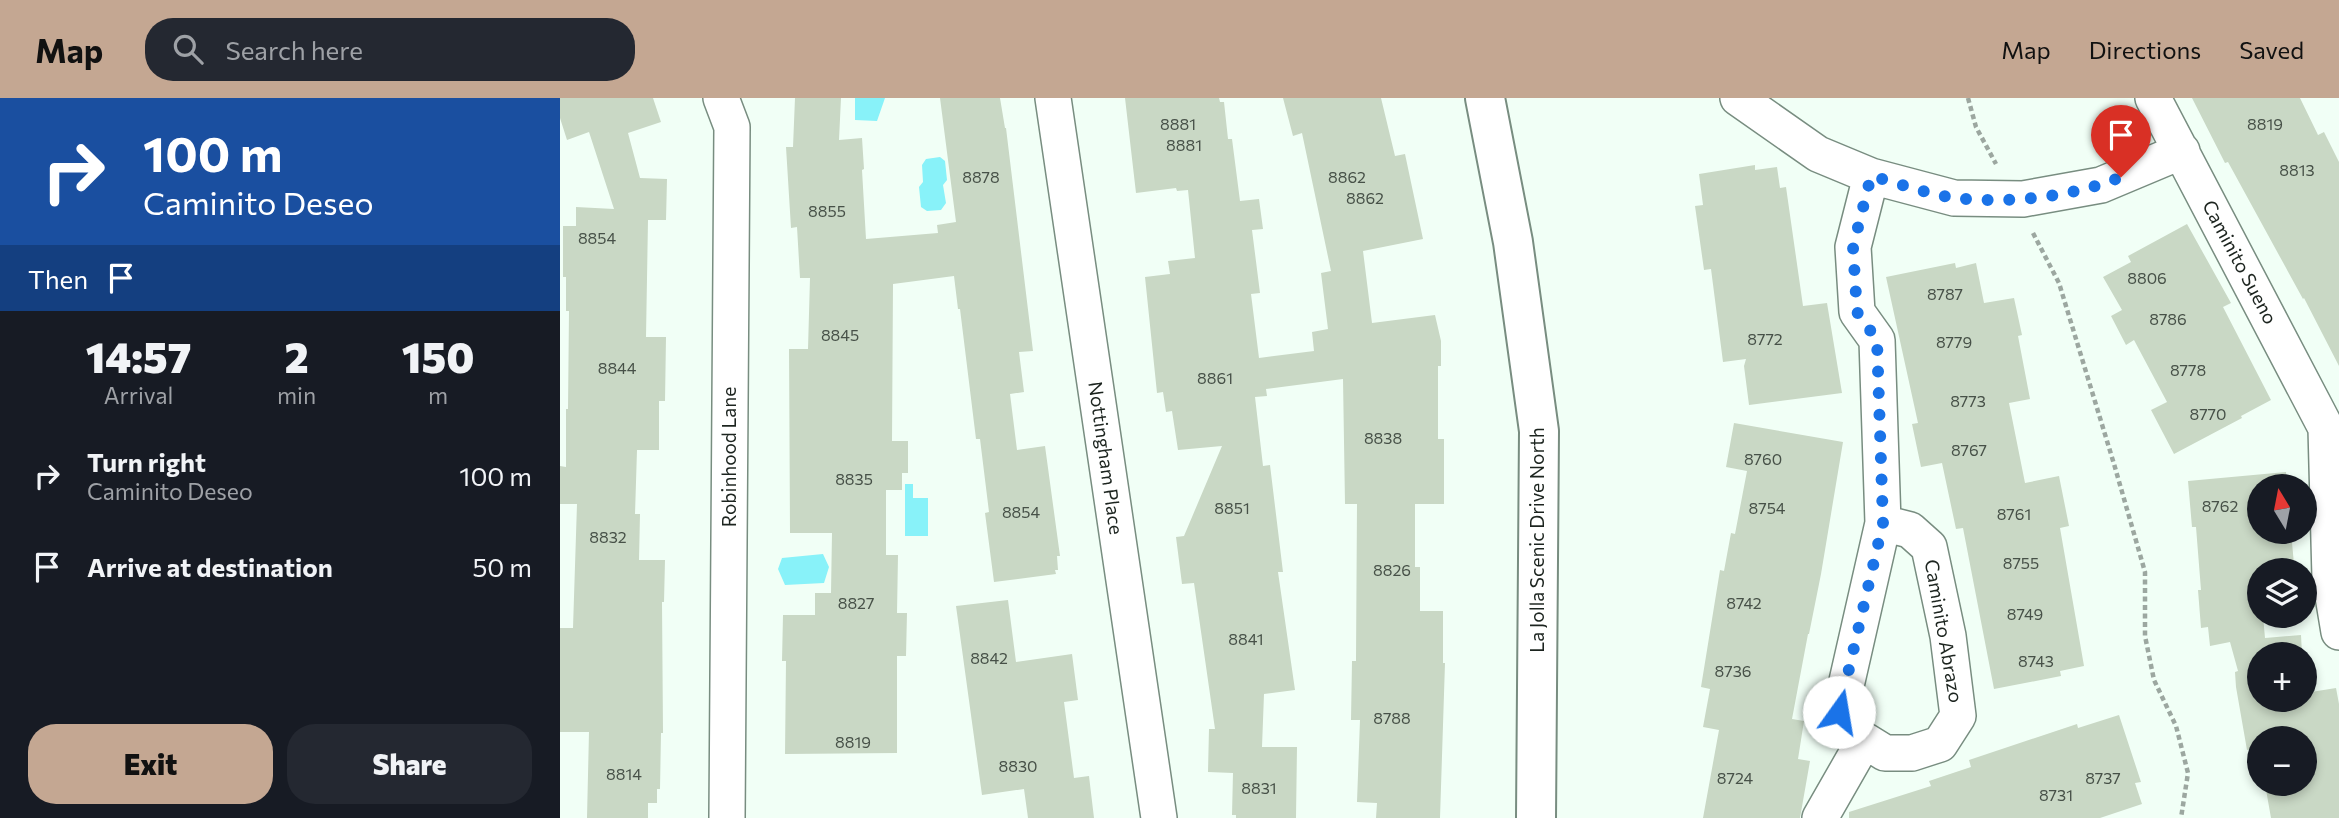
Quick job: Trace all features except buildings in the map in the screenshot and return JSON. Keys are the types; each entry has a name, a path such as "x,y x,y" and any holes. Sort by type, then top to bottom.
{"main road":[{"name":"La Jolla Scenic Drive North","path":"1485,98 1513,242 1539,431 1536,818"}],"street":[{"name":"Robinhood Lane","path":"720,98 732,127 727,818"},
{"name":"Nottingham Place","path":"1053,98 1159,818"},
{"path":"1738,98 1818,154 1871,176 1954,198 2015,199 2101,185 2182,151"},
{"name":"Caminito Sueno","path":"2152,98 2332,440 2330,578 2339,632"},
{"name":"Caminito Abrazo","path":"1871,176 1853,247 1857,312 1877,340 1883,523 1839,712 1851,732 1885,753 1912,753 1940,744 1958,716 1948,636 1929,547 1910,530 1883,523"},
{"path":"1820,818 1864,741"}],"path":[{"path":"1968,98 1976,127 2059,283 2115,464 2145,572 2145,636 2154,680 2176,726 2188,773 2182,818"}],"water":[{"path":"855,98 885,98 877,121 855,120"},
{"path":"940,157 945,161 947,180 943,185 946,203 941,210 927,211 921,207 919,187 923,182 922,165 926,159"},
{"path":"905,484 913,484 913,498 928,498 928,536 905,536"},
{"path":"823,554 829,567 824,583 785,585 778,569 782,558"}],"route":[{"path":"1839,712 1883,523 1877,340 1857,312 1853,247 1871,176 1954,198 2023,199 2101,185 2121,177"}]}
